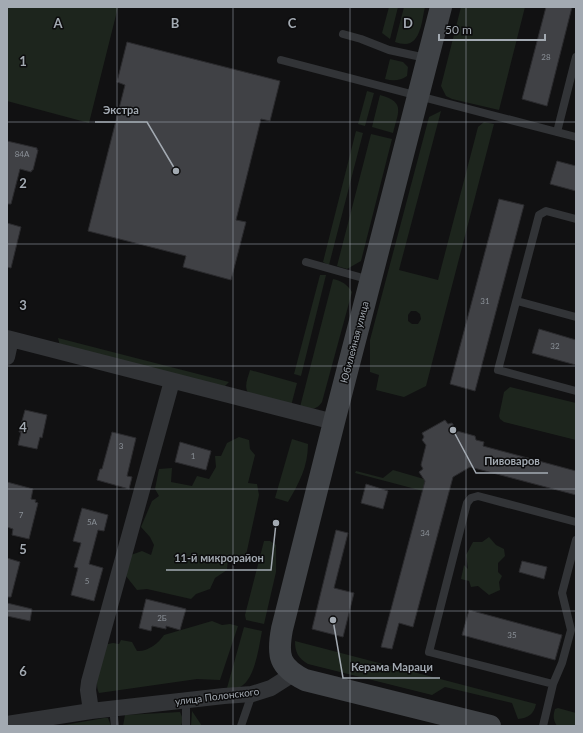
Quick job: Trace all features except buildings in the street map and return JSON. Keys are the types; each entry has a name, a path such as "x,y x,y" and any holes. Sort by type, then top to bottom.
{"main road":[{"name":"Юбилейная улица","path":"293,674 283,664 280,652 280,640 370,280 441,7"},
{"path":"293,674 305,680 320,684 490,726"}],"street":[{"path":"7,357 9,338 334,422"},
{"path":"91,711 88,690 91,675 172,381"},
{"name":"улица Полонского","path":"7,724 113,708 252,694 271,688 293,674"}],"lane":[{"path":"343,34 389,50 428,58"},
{"path":"557,132 573,83 576,57"},
{"path":"281,60 576,137"},
{"path":"576,219 546,211 540,215 498,370 576,391"},
{"path":"306,262 370,280"},
{"path":"517,301 576,318"},
{"path":"553,684 429,652 467,503 471,498 478,496 576,522"},
{"path":"543,726 553,684 562,663 571,630 562,593 576,540"},
{"path":"241,726 252,694"},
{"path":"186,700 186,726"},
{"path":"113,708 115,726"}],"shaded area":[{"path":"7,7 118,7 89,123 7,101"},
{"path":"389,7 398,7 390,39 382,33"},
{"path":"404,7 425,7 422,24 418,35 410,43 405,44 395,42"},
{"path":"461,7 525,7 499,110 452,99 446,96 441,86"},
{"path":"390,59 403,62 408,67 407,76 396,80 385,79"},
{"path":"367,91 374,93 365,126 358,124"},
{"path":"380,95 394,101 397,105 398,114 393,133 372,127"},
{"path":"441,111 399,270 438,280 478,127 484,122 494,124 426,386 404,397 376,390 379,375 370,372 370,340 429,117","holes":["411,311 416,311 420,314 421,319 418,324 412,324 408,321 408,315"]},
{"path":"356,131 363,133 329,265 323,262"},
{"path":"371,134 392,139 361,261 347,269 337,266"},
{"path":"320,275 326,275 301,376 294,374"},
{"path":"333,279 344,283 352,292 322,402 315,408 310,409 300,407"},
{"path":"58,338 229,382 222,389 60,346"},
{"path":"250,370 297,383 291,406 249,394 246,385"},
{"path":"510,387 576,403 576,440 504,422 500,419 499,416 504,392"},
{"path":"239,437 249,440 250,449 255,455 248,483 257,484 259,495 245,560 239,563 234,559 228,558 227,570 215,578 210,589 196,594 191,599 147,589 137,590 126,576 131,555 142,551 151,555 154,545 150,537 141,527 152,501 159,496 155,489 159,469 172,468 171,482 192,486 197,476 209,479 216,467 215,456 221,456 227,443"},
{"path":"292,439 308,444 308,452 305,467 288,502 275,498"},
{"path":"393,470 424,479 423,491 355,473 356,471 383,478"},
{"path":"489,537 496,545 504,549 505,556 498,563 498,572 502,576 499,582 500,590 489,595 478,586 471,587 469,581 461,579 464,565 468,569 466,555 473,542 482,542"},
{"path":"264,541 270,541 276,545 276,572 264,624 246,620 245,615"},
{"path":"212,621 222,625 230,624 238,626 220,680 197,679 99,693 97,688 97,676 104,642 108,644 119,644 121,640 132,642 137,651 141,651 152,646 164,635"},
{"path":"244,627 262,631 256,662 245,683 240,687 227,688"},
{"path":"295,641 536,704 530,715 525,718 518,719 512,703 445,687 432,695 308,664 298,654"},
{"path":"558,708 576,713 576,726 557,726 554,716 555,709"},
{"path":"192,711 202,726 191,726"},
{"path":"180,712 183,719 181,726 123,726 125,715"},
{"path":"108,718 111,726 59,726"}],"place":[{"name":"Экстра","path":"176,171"},
{"name":"Пивоваров","path":"453,430"},
{"name":"11-й микрорайон","path":"276,523"},
{"name":"Керама Мараци","path":"333,620"}]}
